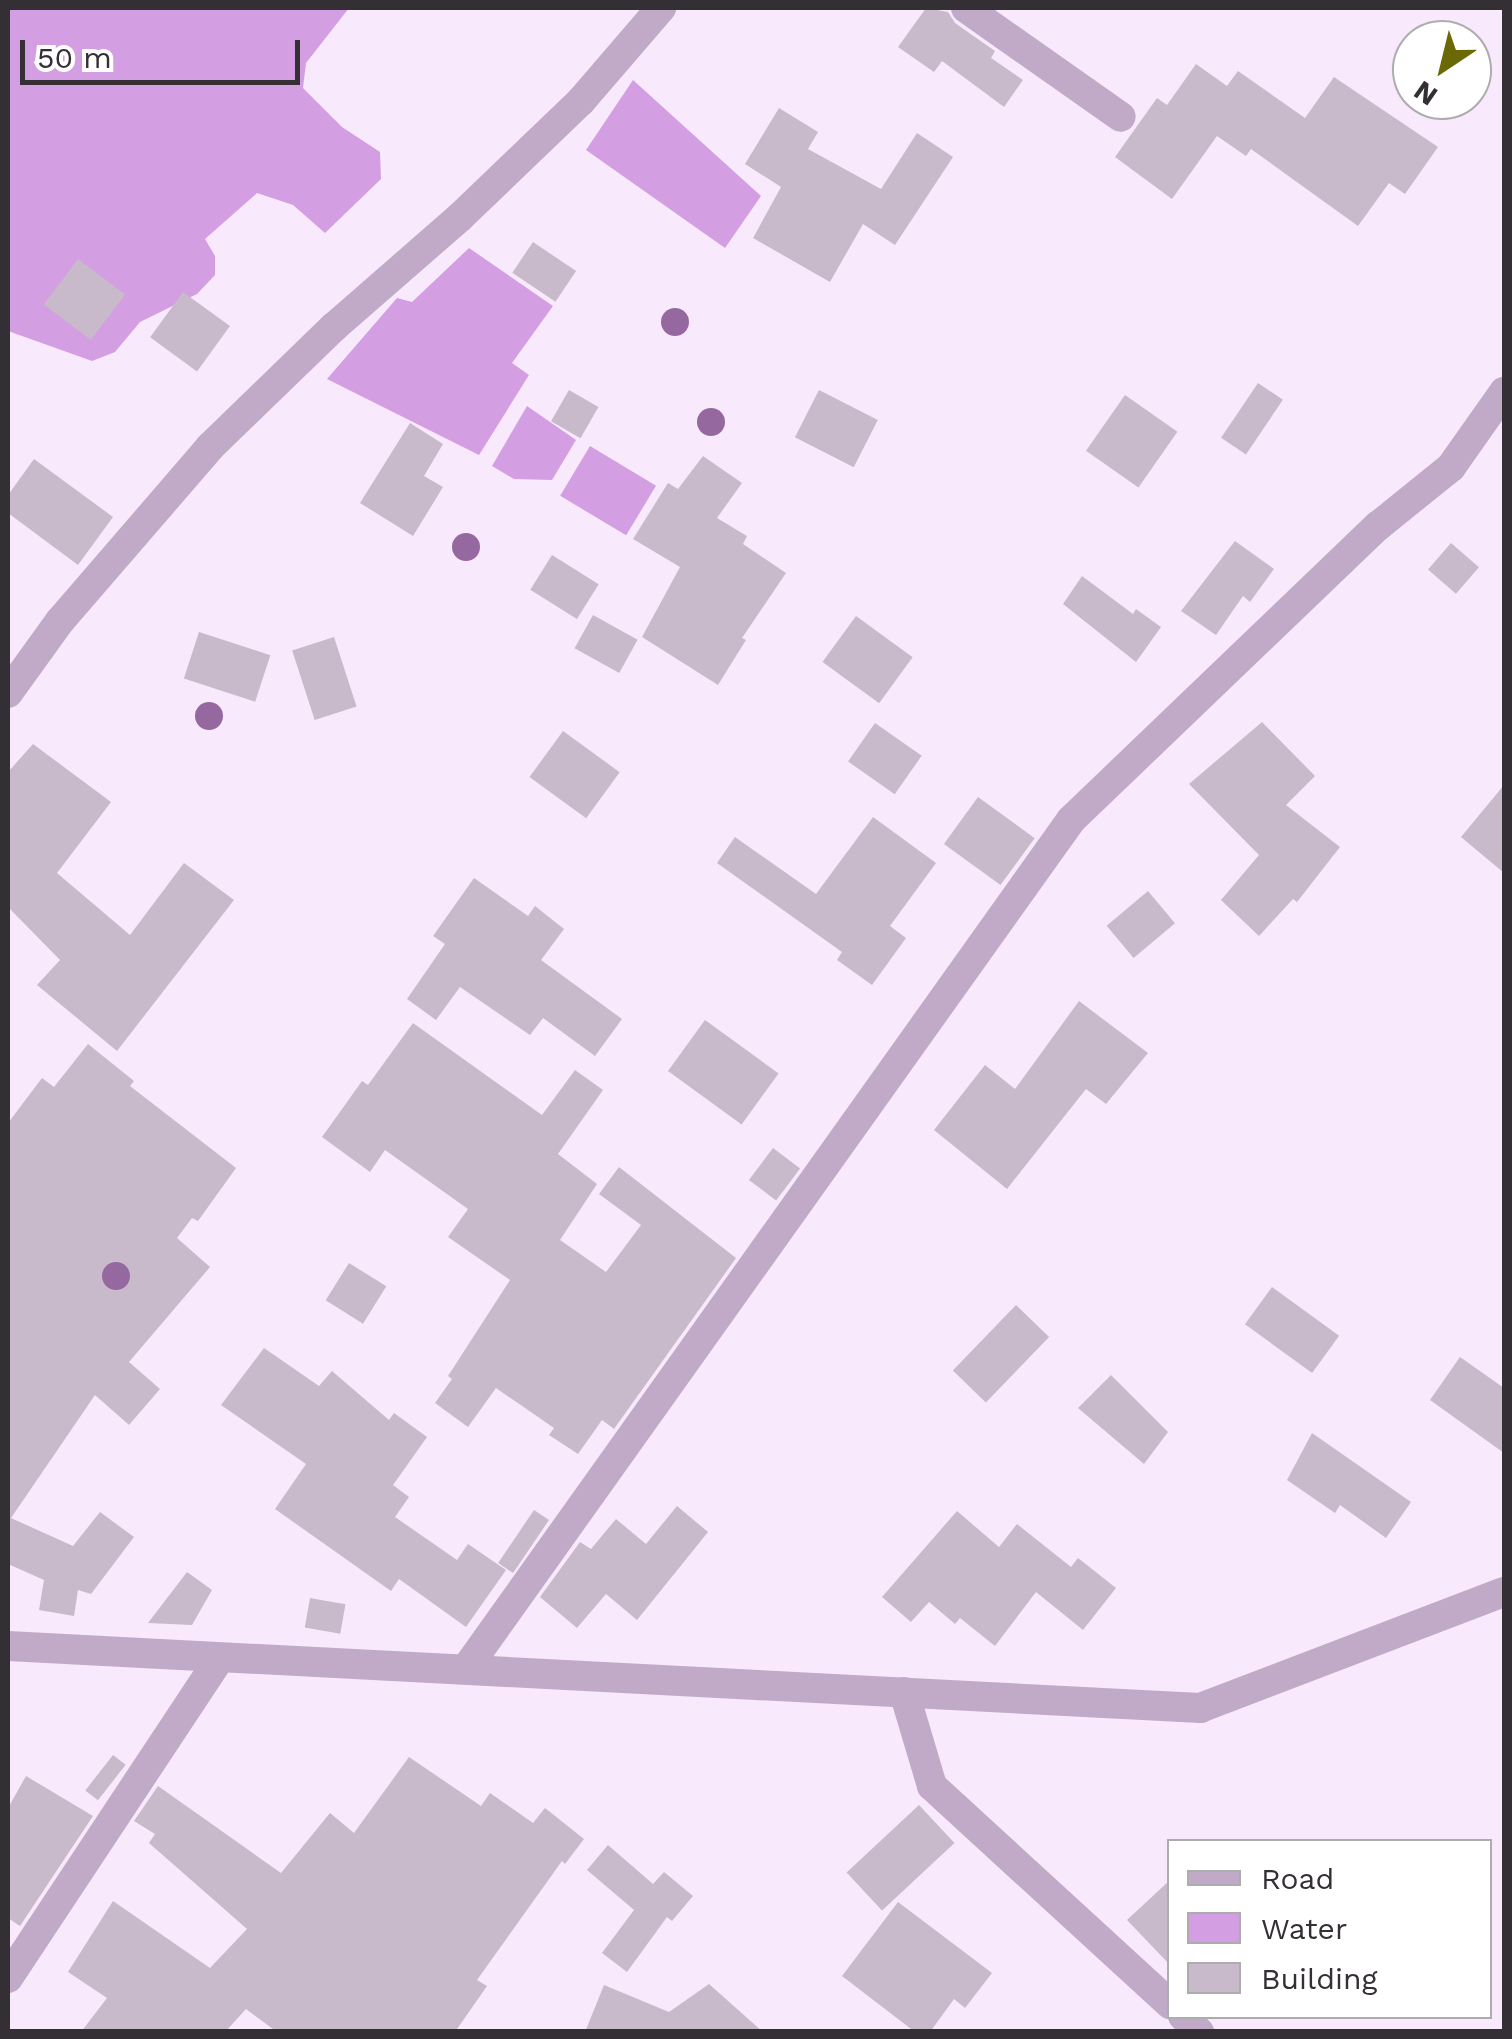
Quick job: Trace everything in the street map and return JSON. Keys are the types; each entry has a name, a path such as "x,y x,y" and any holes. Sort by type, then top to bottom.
{"street":[{"path":"8,693 60,621 210,447 580,101 662,8"},
{"path":"966,8 1121,117"},
{"path":"468,1666 1071,820 1378,526 1451,468 1504,392"},
{"path":"8,1646 218,1659 468,1666 1200,1708 1504,1592"},
{"path":"8,1978 218,1659"},
{"path":"904,1692 932,1786 1167,2001"}],"water":[{"path":"8,8 349,8 306,63 303,88 342,127 380,152 381,179 325,233 293,205 257,193 205,239 215,256 215,275 197,294 140,322 115,352 92,361 8,331"},
{"path":"633,80 761,196 725,248 586,150"},
{"path":"469,248 553,306 512,363 529,375 479,455 327,379 397,298 412,302"},
{"path":"527,406 576,440 552,480 514,479 492,466"},
{"path":"590,446 656,486 626,535 560,496"}],"building":[{"path":"926,8 948,12 955,23 995,51 991,58 1023,80 1004,107 942,61 934,72 898,47"},
{"path":"1196,64 1227,86 1238,71 1305,118 1334,77 1392,116 1392,120 1438,147 1405,194 1389,183 1358,226 1251,149 1246,156 1217,136 1172,199 1115,157 1157,98 1167,105"},
{"path":"779,108 818,132 808,149 881,189 917,133 953,157 895,245 863,224 830,282 753,238 781,187 745,164"},
{"path":"533,242 576,271 555,302 512,273"},
{"path":"78,259 125,295 91,340 44,305"},
{"path":"183,292 230,326 197,371 150,337"},
{"path":"1258,383 1283,400 1246,454 1221,438"},
{"path":"569,390 598,407 580,438 551,421"},
{"path":"819,390 878,420 854,467 795,437"},
{"path":"1125,395 1177,432 1138,487 1086,451"},
{"path":"410,423 443,444 424,476 443,487 413,536 360,503"},
{"path":"703,456 742,483 717,518 747,536 743,544 786,573 742,638 746,640 718,685 642,637 680,567 633,539 668,483 678,489"},
{"path":"34,459 113,517 78,565 8,513 8,495"},
{"path":"1235,541 1274,569 1250,602 1243,596 1216,635 1181,611"},
{"path":"1451,543 1479,567 1456,594 1428,569"},
{"path":"552,555 599,584 577,619 530,590"},
{"path":"1082,576 1133,614 1136,609 1161,627 1136,662 1063,604"},
{"path":"593,615 638,640 619,673 575,648"},
{"path":"856,616 913,657 879,703 822,662"},
{"path":"199,632 270,655 255,702 184,679"},
{"path":"334,637 357,706 315,720 292,651"},
{"path":"1262,722 1315,776 1286,805 1340,847 1297,902 1293,899 1259,936 1221,900 1259,855 1189,784"},
{"path":"875,723 922,756 895,794 848,762"},
{"path":"563,731 620,772 586,818 529,777"},
{"path":"33,744 111,802 57,873 130,935 184,863 234,900 117,1051 37,985 60,960 8,907 8,772"},
{"path":"1504,785 1504,873 1461,837"},
{"path":"978,797 1035,838 1001,885 944,844"},
{"path":"873,817 936,863 890,926 906,938 872,985 837,960 842,952 717,863 735,837 816,894"},
{"path":"474,878 528,916 535,906 564,929 541,960 622,1019 595,1056 543,1018 530,1035 460,987 436,1020 407,999 445,944 433,936"},
{"path":"1148,891 1175,923 1134,958 1107,926"},
{"path":"1079,1001 1148,1053 1106,1104 1086,1089 1007,1189 934,1130 985,1065 1015,1089"},
{"path":"705,1020 779,1073 742,1124 668,1071"},
{"path":"413,1023 542,1115 575,1070 603,1090 558,1154 597,1184 560,1240 606,1272 641,1225 599,1194 619,1167 736,1258 614,1429 602,1420 578,1454 549,1435 554,1428 496,1388 468,1427 435,1403 510,1280 448,1237 468,1209 385,1150 370,1172 322,1137 362,1081 368,1085"},
{"path":"88,1044 134,1081 130,1086 236,1168 198,1221 192,1218 177,1238 210,1267 129,1362 160,1389 129,1425 95,1395 11,1518 73,1546 100,1512 134,1537 91,1594 78,1590 74,1616 39,1610 44,1580 8,1564 8,1123 42,1078 54,1087"},
{"path":"773,1148 800,1168 776,1200 749,1180"},
{"path":"349,1263 386,1286 363,1324 326,1300"},
{"path":"1272,1287 1339,1336 1312,1373 1245,1324"},
{"path":"1016,1305 1049,1337 986,1402 953,1370"},
{"path":"264,1348 319,1386 332,1371 389,1420 394,1413 427,1437 393,1485 409,1497 395,1517 457,1560 468,1544 506,1570 466,1627 399,1579 391,1591 275,1509 306,1464 221,1405"},
{"path":"1460,1357 1504,1388 1504,1453 1430,1400"},
{"path":"1111,1375 1168,1432 1144,1464 1078,1408"},
{"path":"1312,1433 1411,1502 1386,1538 1340,1505 1335,1513 1287,1480"},
{"path":"677,1506 708,1532 637,1620 606,1594 577,1628 540,1597 580,1542 591,1549 616,1519 646,1544"},
{"path":"534,1510 549,1520 513,1573 498,1563"},
{"path":"957,1511 999,1547 1017,1524 1071,1567 1078,1558 1116,1588 1083,1630 1036,1592 995,1646 960,1618 955,1624 929,1602 911,1622 882,1597"},
{"path":"187,1572 212,1590 192,1625 148,1623"},
{"path":"310,1598 345,1604 340,1634 305,1628"},
{"path":"113,1755 126,1765 98,1800 85,1790"},
{"path":"409,1757 481,1806 490,1793 533,1823 545,1808 584,1839 565,1864 562,1861 477,1980 487,1986 455,2032 277,2032 246,2009 225,2032 81,2032 107,1998 68,1972 113,1901 210,1968 247,1929 149,1843 155,1834 134,1821 158,1786 281,1873 330,1813 354,1833"},
{"path":"26,1776 93,1816 20,1926 8,1918 8,1808"},
{"path":"919,1805 954,1843 882,1911 847,1873"},
{"path":"608,1845 653,1884 664,1872 693,1896 672,1921 667,1917 627,1972 602,1953 634,1910 587,1870"},
{"path":"1167,1883 1167,1962 1127,1920"},
{"path":"898,1902 992,1973 965,2008 954,1999 930,2032 915,2032 842,1976"},
{"path":"709,1984 763,2032 585,2032 604,1985 669,2012"}]}
